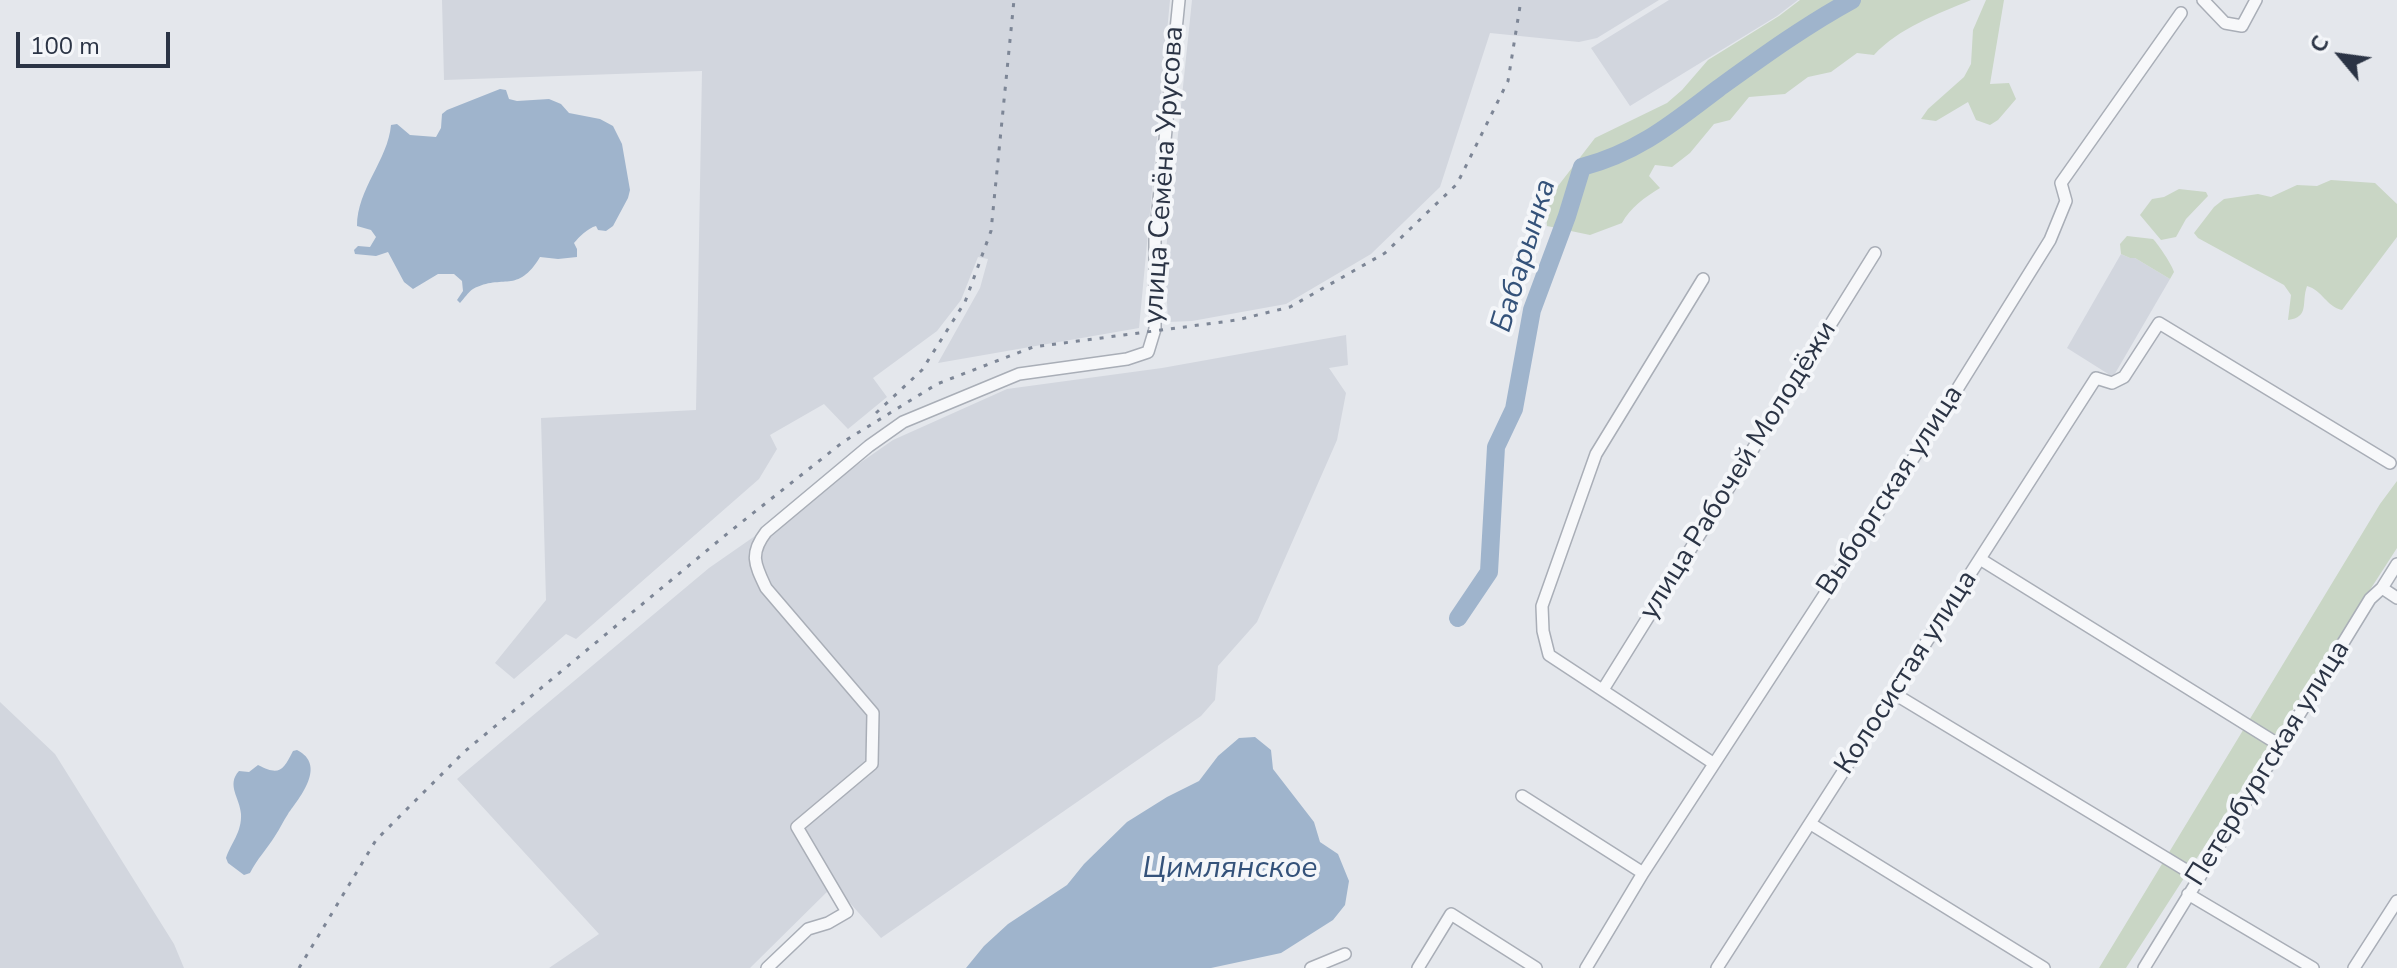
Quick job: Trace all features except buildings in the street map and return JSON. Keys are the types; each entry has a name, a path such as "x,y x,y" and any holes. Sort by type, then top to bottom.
{"street":[{"name":"улица Семёна Урусова","path":"767,968 808,929 828,923 847,912 797,827 872,764 873,713 766,588 756,568 756,545 766,532 869,446 903,422 1019,374 1127,359 1148,352 1155,329 1155,240 1179,0"},
{"path":"2203,0 2225,23 2232,26 2242,26 2256,0"},
{"name":"Выборгская улица","path":"1586,968 1713,763 1933,428 2050,240 2066,201 2061,183 2181,13"},
{"name":"улица Рабочей Молодёжи","path":"1604,688 1875,253"},
{"path":"1703,279 1596,454 1542,606 1543,631 1549,655 1604,688 1713,763"},
{"name":"Колосистая улица","path":"1717,968 2096,378 2112,383 2124,377 2159,323 2390,463"},
{"path":"1980,559 2281,746"},
{"name":"Петербургская улица","path":"2144,968 2370,599 2382,588 2397,564"},
{"path":"2382,588 2397,598"},
{"path":"1893,693 2199,878"},
{"path":"1522,796 1643,873"},
{"path":"1811,824 2044,968"},
{"path":"2188,894 2313,968"},
{"path":"2354,968 2397,901"},
{"path":"1418,968 1451,914 1536,968"},
{"path":"1311,968 1345,954"}],"shaded area":[{"path":"442,0 1170,0 1139,328 938,363 980,288 988,259 978,257 961,300 937,331 873,378 887,397 848,429 824,404 770,435 777,449 759,479 576,639 566,634 514,679 495,663 546,600 541,418 696,410 702,71 444,80"},
{"path":"1192,0 1659,0 1597,38 1579,42 1490,33 1440,187 1371,254 1286,304 1192,321 1168,322 1165,260"},
{"path":"1669,0 1798,0 1630,106 1591,48"},
{"path":"2121,254 2135,258 2170,279 2113,377 2067,348"},
{"path":"1346,335 1348,365 1329,368 1346,393 1337,440 1257,622 1218,666 1215,700 1201,716 881,938 834,885 750,968 549,968 599,934 457,779 709,568 893,440 1007,389 1162,368"},
{"path":"0,702 55,754 174,944 184,968 0,968"}],"green space":[{"path":"1800,0 1971,0 1907,29 1874,55 1857,53 1831,72 1808,77 1785,94 1749,97 1730,120 1714,124 1690,153 1672,167 1655,165 1649,176 1660,188 1638,203 1622,223 1590,235 1547,226 1542,190 1558,186 1595,138 1667,103 1708,60"},
{"path":"1986,0 2004,0 1990,84 2009,83 2016,99 1990,125 1976,120 1968,102 1936,121 1921,119 1964,77 1971,64 1973,30"},
{"path":"2331,180 2375,183 2397,204 2397,237 2342,310 2307,286 2302,312 2288,320 2291,295 2284,285 2194,233 2224,199 2258,194 2271,197 2297,185 2317,186"},
{"path":"2179,189 2206,192 2208,196 2186,219 2176,237 2161,240 2140,215 2152,199"},
{"path":"2127,236 2153,239 2173,269 2170,279 2135,258 2121,254 2120,244"},
{"path":"2397,481 2397,548 2126,968 2099,968 2380,504"}],"water":[{"path":"500,89 506,90 509,99 549,99 561,104 569,113 600,119 613,126 622,144 630,190 613,226 606,231 598,230 596,226 584,233 574,243 577,257 540,257 524,276 473,289 460,303 457,300 463,291 462,281 454,274 438,274 413,289 404,282 388,252 376,256 355,254 358,246 370,247 376,237 371,230 357,226 358,212 389,138 391,125 397,124 410,135 436,137 441,128 442,114 447,110"},
{"name":"Цимлянское","path":"1255,737 1271,750 1273,769 1314,822 1320,842 1338,854 1349,881 1345,905 1333,920 1281,953 1211,968 966,968 1008,924 1067,885 1127,822 1199,781 1218,756 1239,738"},
{"path":"293,751 306,756 310,764 308,781 250,873 244,875 226,858 241,820 234,787 235,776 239,771 249,772 258,765 280,770"}],"waterway":[{"name":"Бабарынка","path":"1458,618 1489,572 1496,447 1514,409 1532,310 1582,167 1621,153 1655,135 1784,42 1852,0"}],"railway":[{"path":"876,413 922,370 965,302 991,231 1014,0"},
{"path":"299,968 376,840 464,752 843,442 937,384 1033,347 1237,320 1290,307 1385,253 1457,184 1508,81 1521,0"}]}
